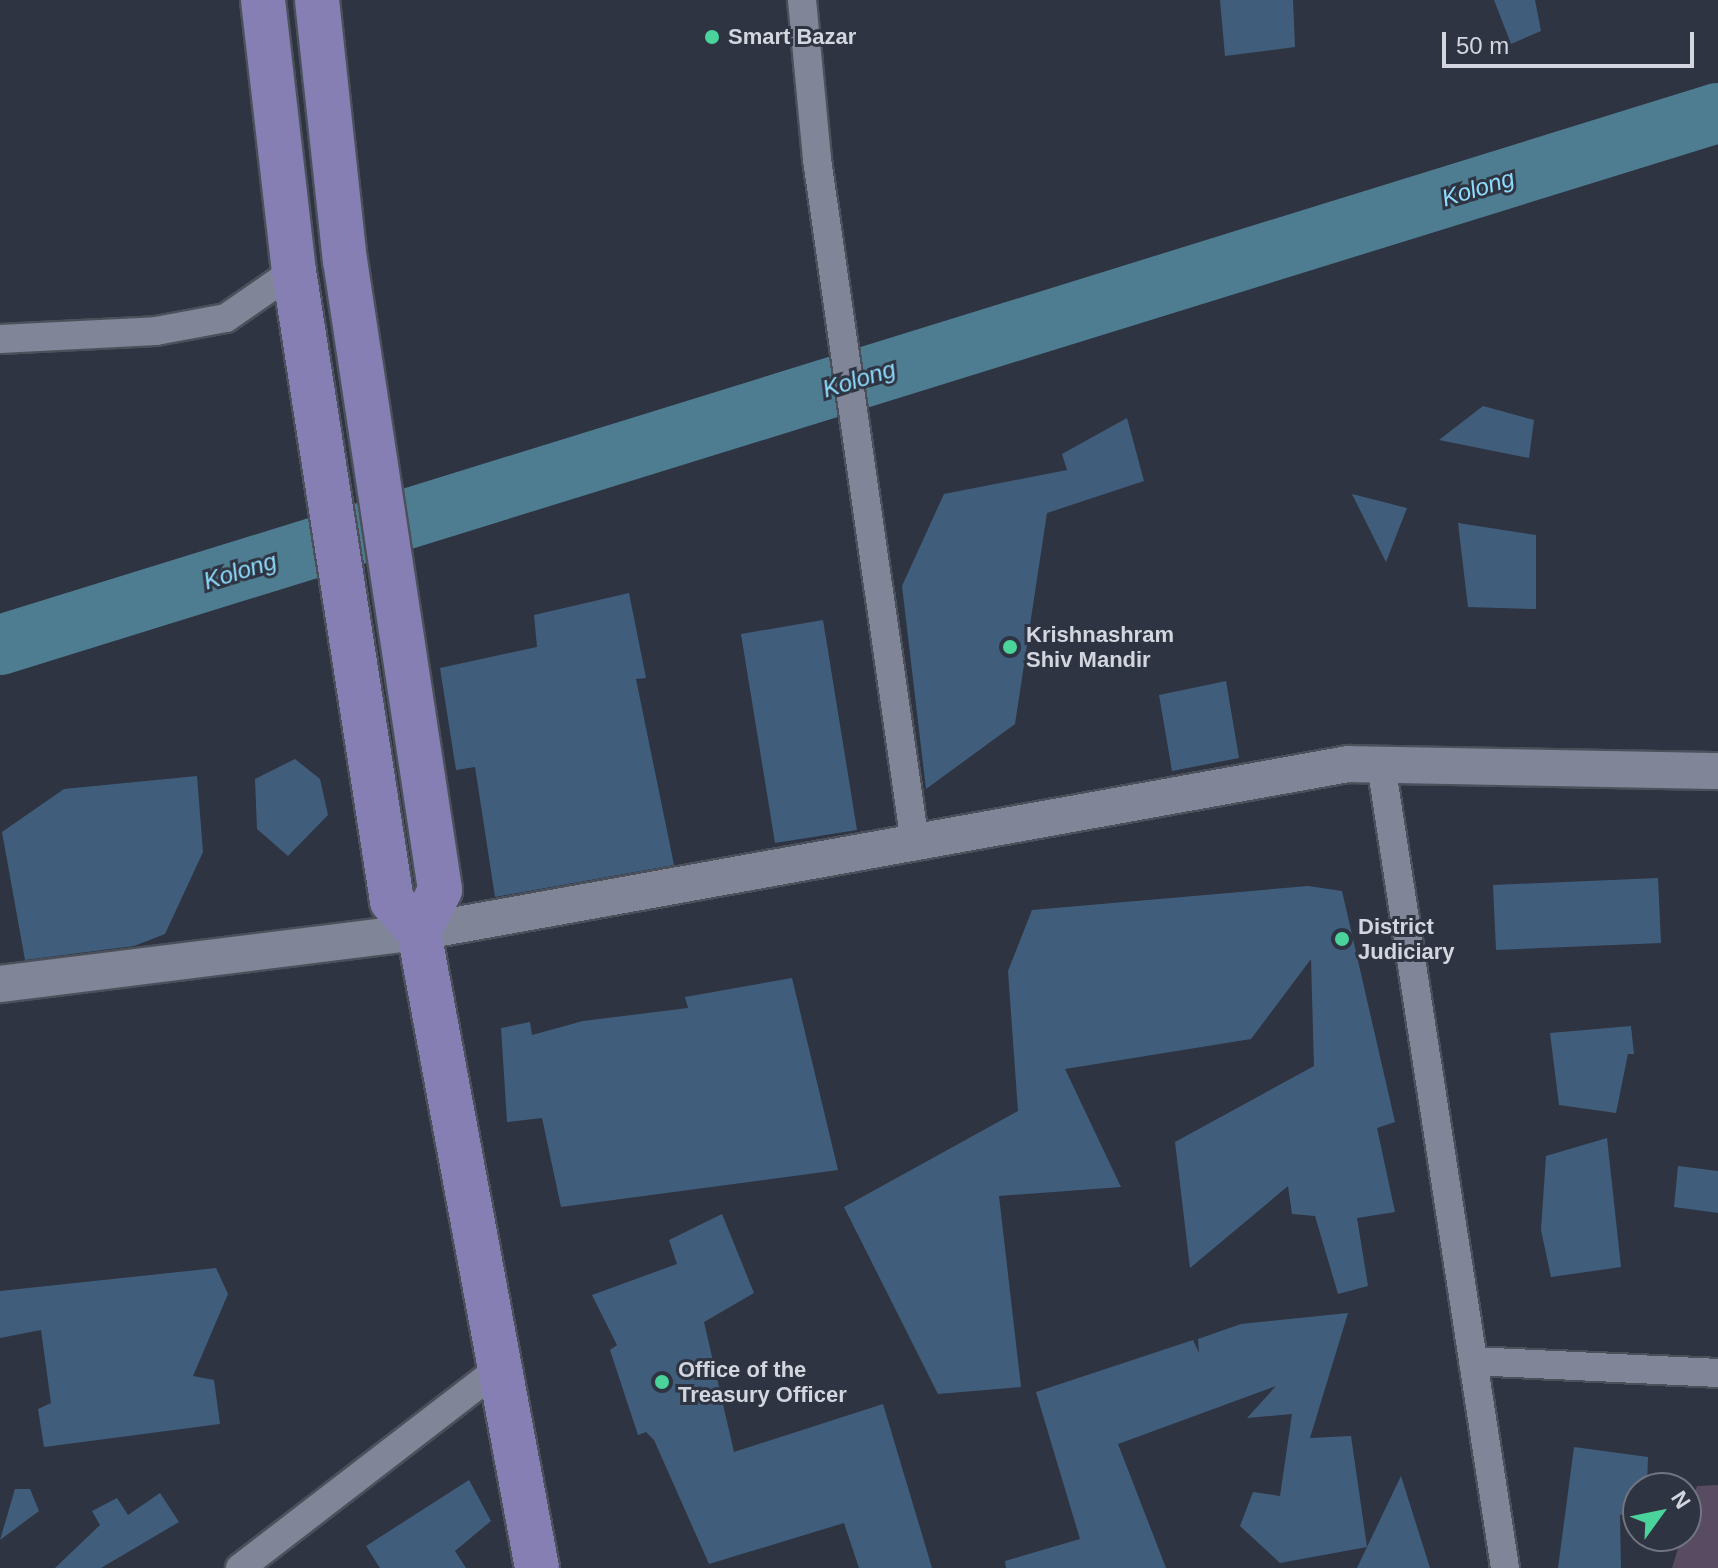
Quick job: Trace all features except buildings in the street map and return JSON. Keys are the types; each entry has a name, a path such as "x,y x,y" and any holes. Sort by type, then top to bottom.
{"main road":[{"path":"263,0 294,271 392,901 419,932 537,1568"},
{"path":"317,0 345,260 409,702 440,890 419,932"}],"street":[{"path":"802,0 817,159 915,843"},
{"path":"0,339 156,331 226,318 294,271"},
{"path":"0,984 419,932 1348,764 1718,771"},
{"path":"1381,764 1505,1568"},
{"path":"1473,1361 1718,1373"},
{"path":"240,1568 501,1367"}],"shaded area":[{"path":"1718,1485 1718,1568 1672,1568 1677,1552 1702,1552 1702,1486"}],"waterway":[{"name":"Kolong","path":"0,645 1718,113"}],"place":[{"name":"Smart Bazar","path":"712,37"},
{"name":"Krishnashram Shiv Mandir","path":"1010,647"},
{"name":"District Judiciary","path":"1342,939"},
{"name":"Office of the Treasury Officer","path":"662,1382"}]}
